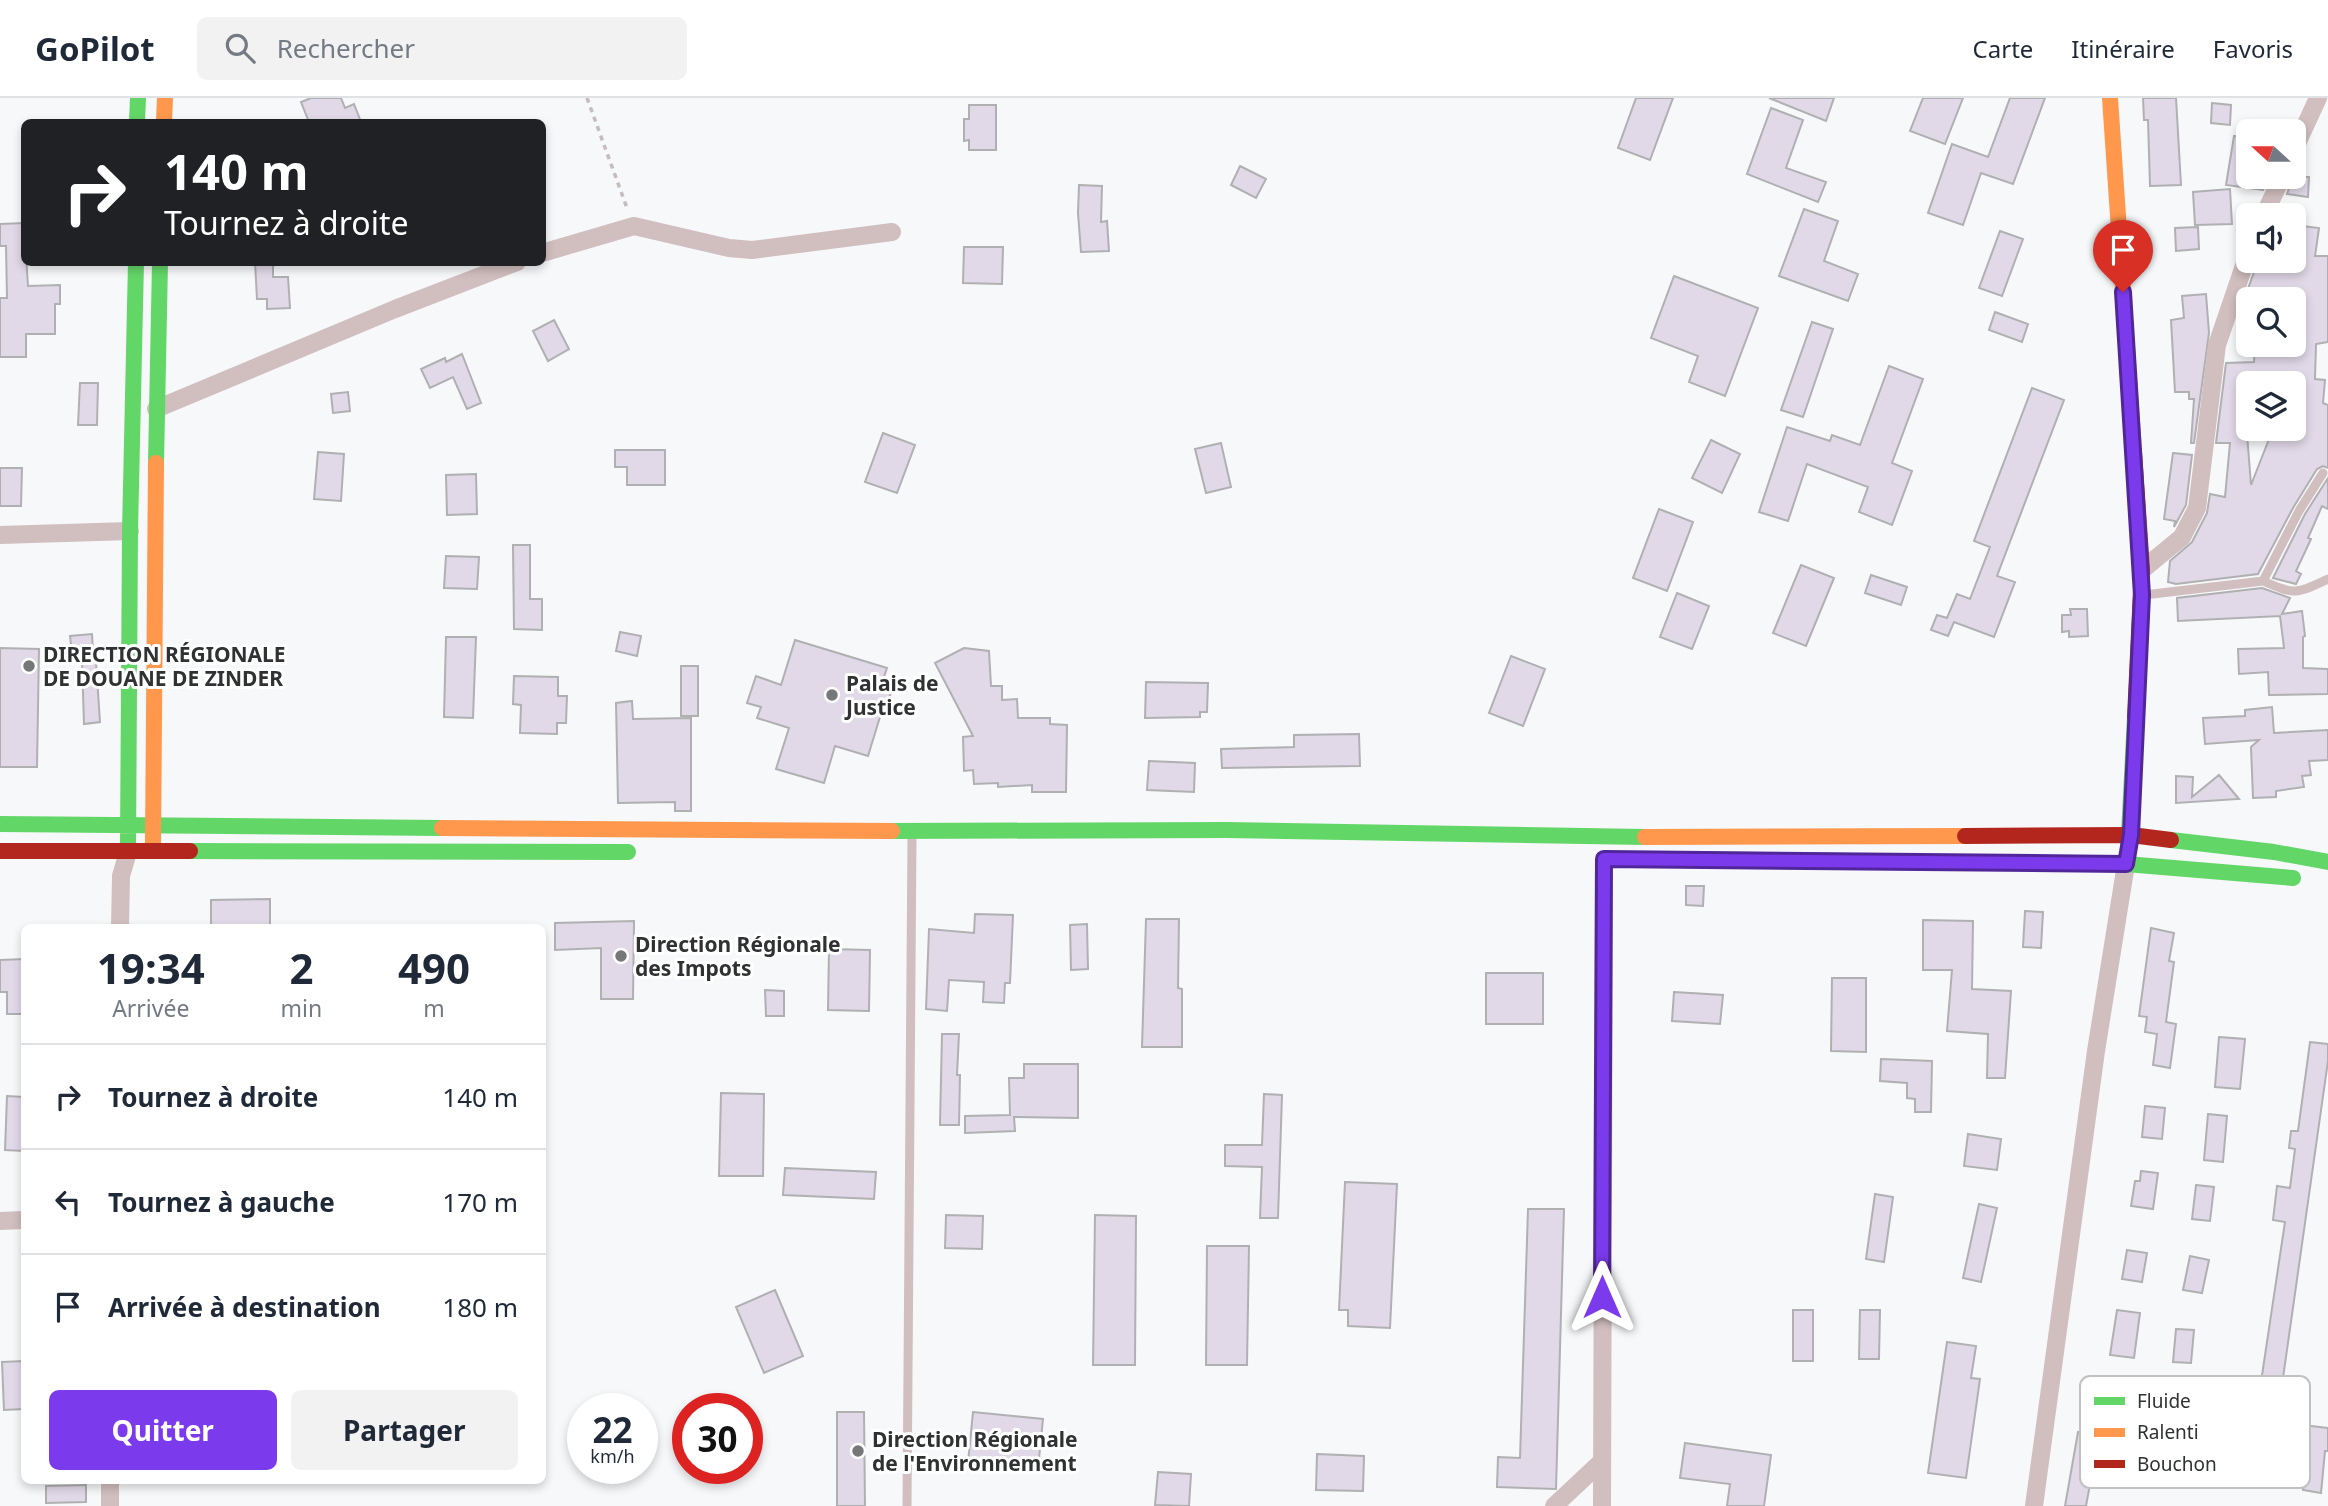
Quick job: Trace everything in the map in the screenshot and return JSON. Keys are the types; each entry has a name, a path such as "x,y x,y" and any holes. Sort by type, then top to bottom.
{"main road":[{"path":"164,119 165,98"},
{"path":"2110,98 2142,570 2131,835 2126,864"},
{"path":"128,852 130,531 136,266"},
{"path":"153,852 156,409 160,266"},
{"path":"0,824 153,823 762,836 911,831 1226,836 2131,835 2274,852 2328,862"},
{"path":"0,851 638,852"},
{"path":"1645,859 2126,864 2276,874 2315,883"}],"street":[{"path":"137,110 158,98"},
{"path":"2306,124 2318,98"},
{"path":"546,252 634,226 729,248 752,250 892,232"},
{"path":"156,409 383,314 507,266"},
{"path":"2142,570 2182,537 2197,508 2217,345 2242,273"},
{"path":"0,536 130,531"},
{"path":"120,924 121,876 128,852"},
{"path":"121,876 153,852"},
{"path":"1602,1506 1604,859"},
{"path":"2034,1506 2096,1051 2126,864"},
{"path":"0,1221 21,1220"},
{"path":"1554,1506 1601,1462"},
{"path":"110,1484 110,1506"}],"lane":[{"path":"2263,582 2299,511 2323,473"},
{"path":"2142,595 2263,582 2290,593 2306,590 2328,579"},
{"path":"907,1506 911,831"}],"path":[{"path":"587,98 634,226"}],"building":[{"path":"311,98 341,98 345,108 354,104 360,119 308,119 301,102"},
{"path":"1636,98 1673,98 1650,160 1618,148"},
{"path":"1769,98 1834,98 1826,121"},
{"path":"1923,98 1963,98 1945,144 1910,131"},
{"path":"2010,98 2045,98 2013,184 1981,173 1963,225 1928,213 1952,144 1988,157"},
{"path":"2143,98 2176,98 2181,185 2150,186 2148,120 2144,120"},
{"path":"2212,103 2231,105 2230,125 2211,123"},
{"path":"969,105 996,105 996,150 969,150 969,140 964,141 964,119 969,119"},
{"path":"1771,108 1803,120 1786,168 1826,182 1818,202 1747,174"},
{"path":"2234,136 2236,136 2236,186 2226,185"},
{"path":"1240,166 1266,179 1256,198 1231,185"},
{"path":"2306,177 2309,177 2308,197 2287,194 2289,189 2306,189"},
{"path":"1079,185 1102,186 1101,222 1107,221 1109,251 1081,252"},
{"path":"2230,189 2232,224 2195,225 2193,192"},
{"path":"1804,209 1838,221 1824,261 1858,274 1848,301 1779,276"},
{"path":"21,223 21,266 27,266 28,286 60,285 60,304 55,304 55,334 26,334 26,357 0,357 0,298 7,298 6,246 0,246 0,224"},
{"path":"2306,226 2319,228 2315,256 2328,256 2328,342 2316,344 2315,379 2325,380 2323,403 2328,405 2328,468 2323,466 2317,469 2258,574 2176,584 2168,582 2170,561 2192,542 2207,513 2210,494 2225,497 2230,443 2216,443 2226,363 2254,362 2254,357 2306,357 2306,287 2249,287 2254,273 2306,273"},
{"path":"2198,227 2199,249 2176,251 2175,228"},
{"path":"2000,231 2023,239 2002,296 1979,288"},
{"path":"964,247 1003,247 1002,284 963,283"},
{"path":"255,266 273,266 273,277 288,277 290,308 267,309 267,299 257,299"},
{"path":"1674,276 1758,308 1725,396 1689,382 1698,356 1651,338"},
{"path":"2206,294 2209,333 2194,443 2191,443 2194,399 2189,399 2189,392 2175,392 2171,320 2184,318 2182,296"},
{"path":"1995,312 2028,324 2022,342 1989,330"},
{"path":"554,320 569,349 548,361 533,331"},
{"path":"1812,322 1833,329 1803,417 1781,410"},
{"path":"462,354 481,403 467,409 453,377 430,388 421,369"},
{"path":"1889,366 1923,379 1892,463 1912,471 1892,525 1859,512 1868,487 1807,464 1788,521 1759,512 1787,427 1830,441 1832,435 1860,445"},
{"path":"80,383 98,383 97,425 78,425"},
{"path":"2032,388 2064,400 1997,576 2015,582 1994,637 1954,622 1948,636 1931,630 1937,615 1947,618 1957,594 1970,599 1990,547 1974,541"},
{"path":"348,392 350,411 333,413 331,394"},
{"path":"883,433 915,445 897,493 865,482"},
{"path":"1711,440 1740,454 1722,493 1692,478"},
{"path":"1221,443 1231,487 1206,493 1195,449"},
{"path":"615,450 665,450 665,485 627,485 627,467 615,467"},
{"path":"318,452 344,454 341,501 314,499"},
{"path":"2173,453 2192,455 2186,505 2174,527 2175,521 2164,519"},
{"path":"0,468 22,468 21,506 0,506"},
{"path":"476,474 477,514 447,515 446,475"},
{"path":"2328,478 2328,509 2322,506 2308,538 2311,539 2296,571 2301,574 2296,584 2273,578 2305,514"},
{"path":"1659,509 1693,522 1667,591 1633,578"},
{"path":"513,545 530,545 530,599 542,599 542,630 514,629"},
{"path":"446,556 479,557 477,589 444,588"},
{"path":"1801,565 1834,578 1806,646 1773,633"},
{"path":"1871,575 1907,587 1901,605 1865,593"},
{"path":"2262,588 2290,598 2282,614 2302,611 2305,636 2303,668 2328,669 2328,694 2269,695 2268,672 2239,674 2238,649 2284,648 2280,616 2178,621 2177,598"},
{"path":"1677,593 1709,606 1692,649 1660,637"},
{"path":"2070,609 2087,609 2088,636 2069,637 2069,631 2062,632 2062,615 2071,615"},
{"path":"620,632 641,636 637,656 616,651"},
{"path":"92,634 93,651 72,653 70,636"},
{"path":"446,637 476,637 473,718 444,717"},
{"path":"795,640 887,668 883,680 894,683 887,705 884,704 868,756 835,746 824,783 776,769 789,728 757,718 761,707 747,703 756,676 781,685"},
{"path":"0,648 39,649 37,767 0,767"},
{"path":"964,648 989,651 991,686 1002,686 1002,700 1017,699 1018,718 1050,718 1050,724 1067,725 1066,792 1032,792 1032,785 998,787 998,783 974,784 973,770 964,771 963,737 973,736 935,663"},
{"path":"1511,656 1545,669 1523,726 1489,713"},
{"path":"82,662 96,662 100,722 84,724"},
{"path":"681,666 698,666 698,716 681,716"},
{"path":"514,676 558,677 558,696 567,696 566,723 557,723 557,734 520,733 521,705 513,704"},
{"path":"1146,682 1208,683 1207,712 1200,712 1200,717 1145,718"},
{"path":"632,701 633,719 691,718 691,811 675,811 675,802 618,803 616,703"},
{"path":"2272,707 2274,733 2328,730 2328,760 2309,761 2311,775 2302,776 2304,787 2276,791 2276,797 2253,798 2251,747 2259,740 2205,744 2203,718 2245,716 2245,710"},
{"path":"1359,734 1360,766 1222,768 1221,749 1294,747 1294,735"},
{"path":"1149,761 1195,763 1194,792 1147,790"},
{"path":"2219,775 2239,799 2176,803 2176,776 2193,777 2192,797"},
{"path":"1686,886 1704,886 1703,906 1686,905"},
{"path":"270,899 270,924 211,924 211,900"},
{"path":"2025,911 2043,912 2041,948 2023,947"},
{"path":"975,914 1013,915 1010,983 1005,983 1004,1003 983,1002 984,982 949,980 947,1011 926,1009 929,929 974,933"},
{"path":"1146,919 1179,919 1178,988 1182,989 1182,1047 1142,1047"},
{"path":"1923,920 1973,921 1972,989 2011,991 2005,1078 1987,1078 1988,1034 1947,1031 1952,970 1923,970"},
{"path":"634,921 633,999 601,999 601,948 555,950 555,923"},
{"path":"1087,924 1088,969 1071,970 1070,925"},
{"path":"2151,928 2174,933 2169,961 2174,962 2166,1022 2176,1024 2170,1068 2153,1065 2157,1034 2145,1032 2147,1017 2139,1016"},
{"path":"829,949 870,950 869,1011 828,1010"},
{"path":"21,959 21,1014 7,1014 7,992 0,992 0,960"},
{"path":"1486,973 1543,973 1543,1024 1486,1024"},
{"path":"1832,978 1866,978 1866,1052 1831,1051"},
{"path":"765,990 784,991 784,1016 766,1016"},
{"path":"1674,992 1723,995 1720,1024 1672,1021"},
{"path":"942,1034 959,1034 959,1125 940,1125"},
{"path":"2219,1037 2245,1039 2240,1089 2215,1087"},
{"path":"2310,1042 2328,1044 2328,1061 2283,1376 2262,1376 2285,1222 2273,1220 2277,1186 2290,1188 2295,1149 2289,1148 2291,1131 2298,1131"},
{"path":"1881,1059 1932,1061 1931,1112 1915,1112 1915,1099 1907,1098 1907,1083 1880,1081"},
{"path":"1024,1064 1078,1064 1078,1118 1014,1117 1015,1131 965,1133 965,1116 1010,1115 1009,1078 1024,1078"},
{"path":"721,1093 764,1094 763,1176 719,1176"},
{"path":"1264,1094 1282,1095 1278,1218 1260,1218 1262,1167 1225,1166 1225,1145 1262,1145"},
{"path":"7,1096 21,1097 21,1151 5,1150"},
{"path":"2145,1106 2165,1108 2162,1139 2142,1137"},
{"path":"2208,1114 2227,1116 2223,1162 2204,1160"},
{"path":"1968,1134 2001,1139 1997,1170 1964,1166"},
{"path":"785,1168 876,1172 874,1199 783,1195"},
{"path":"2141,1171 2158,1173 2153,1209 2131,1206 2135,1181 2140,1181"},
{"path":"1345,1182 1397,1184 1390,1328 1348,1326 1348,1310 1339,1310"},
{"path":"2196,1185 2214,1187 2210,1221 2192,1219"},
{"path":"1875,1194 1893,1197 1884,1262 1866,1259"},
{"path":"1979,1204 1997,1208 1981,1282 1963,1278"},
{"path":"1528,1209 1564,1209 1556,1489 1497,1487 1498,1457 1520,1458"},
{"path":"946,1215 983,1216 982,1249 945,1248"},
{"path":"1095,1215 1136,1216 1135,1365 1093,1365"},
{"path":"1207,1246 1249,1246 1247,1365 1206,1365"},
{"path":"2127,1250 2147,1253 2142,1282 2122,1279"},
{"path":"2190,1256 2209,1260 2202,1293 2183,1290"},
{"path":"775,1290 803,1356 764,1373 736,1307"},
{"path":"1793,1310 1813,1310 1813,1361 1793,1361"},
{"path":"1860,1310 1880,1310 1879,1359 1859,1359"},
{"path":"2117,1310 2140,1313 2134,1358 2110,1355"},
{"path":"2176,1329 2194,1330 2191,1363 2173,1362"},
{"path":"1947,1342 1976,1346 1971,1378 1980,1379 1966,1478 1928,1473"},
{"path":"21,1361 21,1409 4,1410 2,1362"},
{"path":"837,1412 864,1412 865,1506 837,1506"},
{"path":"973,1412 1043,1419 1038,1469 968,1462"},
{"path":"2310,1426 2328,1428 2328,1451 2325,1451 2321,1493 2303,1490 2310,1488"},
{"path":"2078,1432 2080,1488 2089,1488 2086,1506 2065,1506"},
{"path":"1685,1443 1771,1455 1764,1506 1727,1506 1730,1484 1680,1478"},
{"path":"1317,1454 1364,1456 1363,1491 1316,1490"},
{"path":"1158,1472 1191,1474 1189,1506 1155,1505"},
{"path":"86,1485 86,1502 46,1503 46,1486"}],"traffic: fast":[{"path":"137,119 138,98"},
{"path":"128,845 130,531 136,266"},
{"path":"156,463 160,266"},
{"path":"2128,854 2135,717"},
{"path":"0,824 442,828"},
{"path":"892,831 1226,830 1645,837"},
{"path":"2171,840 2274,852 2328,862"},
{"path":"190,851 628,852"},
{"path":"1665,859 2126,864 2293,878"}],"traffic: slow":[{"path":"164,119 165,98"},
{"path":"2110,98 2134,451"},
{"path":"153,843 156,463"},
{"path":"442,828 892,831"},
{"path":"1645,837 1965,836"}],"traffic: jam":[{"path":"2134,451 2142,570 2135,717"},
{"path":"1965,836 2131,835 2171,840"},
{"path":"0,851 190,851"}],"place":[{"name":"DIRECTION RÉGIONALE DE DOUANE DE ZINDER","path":"29,666"},
{"name":"Palais de Justice","path":"832,695"},
{"name":"Direction Régionale des Impots","path":"621,956"},
{"name":"Direction Régionale de l'Environnement","path":"858,1451"}],"route":[{"path":"1602,1297 1604,859 2126,864 2131,835 2142,570 2123,292"}]}
